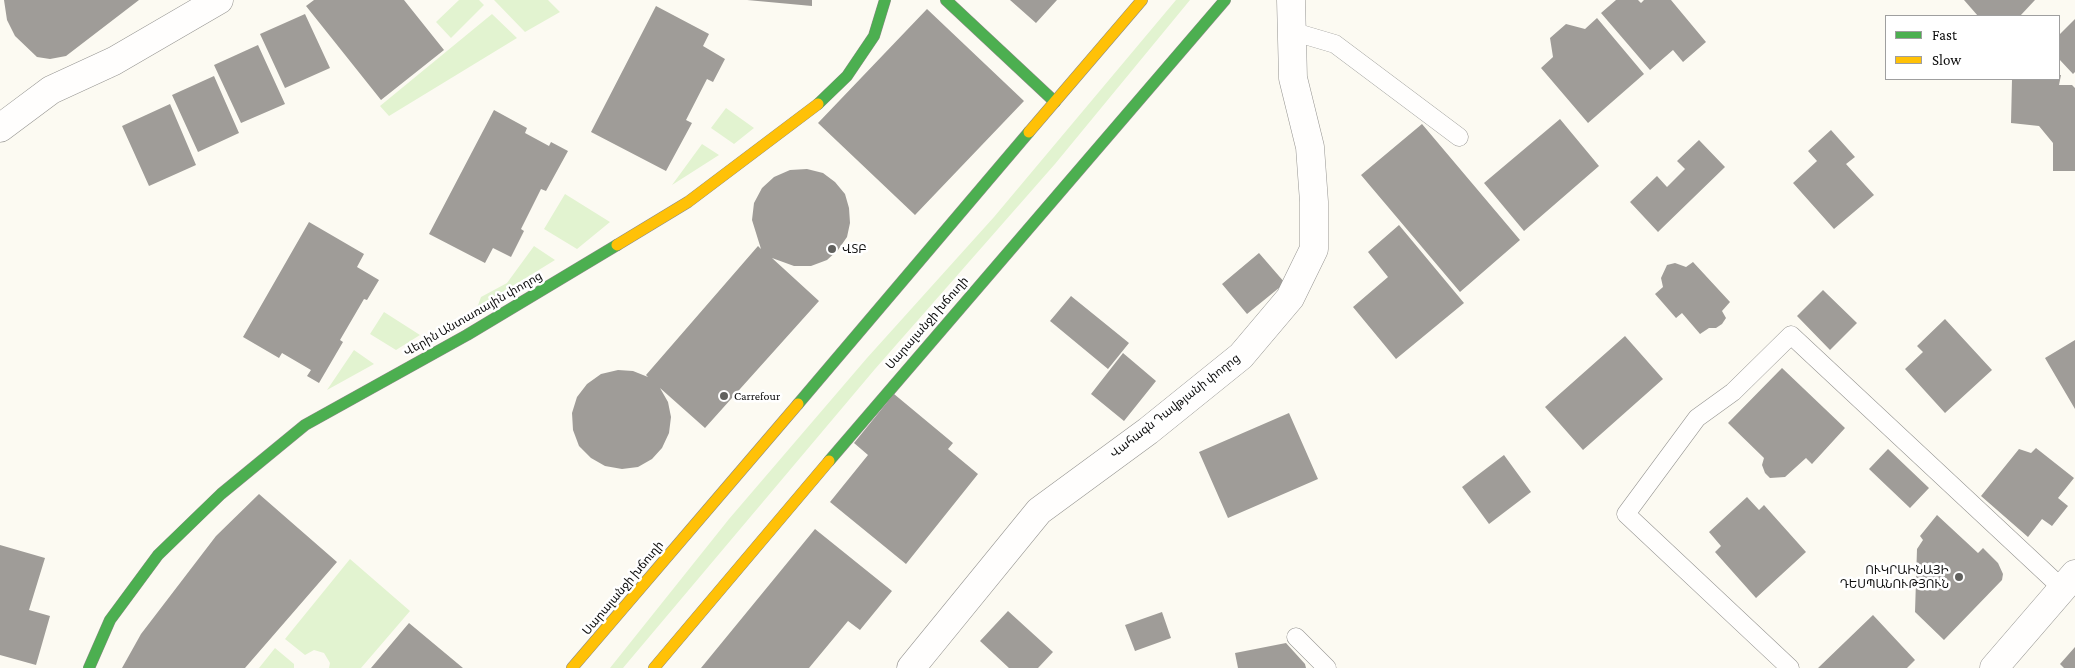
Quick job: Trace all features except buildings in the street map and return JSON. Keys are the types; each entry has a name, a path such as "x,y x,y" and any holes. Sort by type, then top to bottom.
{"main road":[{"name":"Վերին Անտառային փողոց","path":"89,668 110,620 158,555 221,494 305,426 467,335 688,202 821,101 847,76 874,36 885,0"},
{"path":"946,0 1055,102"},
{"name":"Սարալանջի խճուղի","path":"572,668 1142,0"},
{"name":"Սարալանջի խճուղի","path":"654,668 922,350 1226,0"}],"street":[{"path":"0,128 51,90 114,61 219,0"},
{"name":"Վահագն Դավթյանի փողոց","path":"911,668 1039,511 1148,431 1241,356 1290,298 1314,248 1314,202 1310,147 1293,78 1291,0"},
{"path":"1994,668 2069,581"}],"lane":[{"path":"1291,31 1335,44 1459,137"},
{"path":"1790,668 1626,514 1697,418 1733,392 1791,335 2069,581"},
{"path":"1296,637 1327,668"}],"green space":[{"path":"459,0 479,0 484,5 451,38 436,22"},
{"path":"494,0 548,0 560,12 525,32"},
{"path":"1176,0 1190,0 1055,164 875,369 623,668 610,668 729,519 867,358 994,217"},
{"path":"492,14 517,38 389,116 380,106"},
{"path":"726,108 754,128 734,144 711,128"},
{"path":"702,144 719,155 672,185"},
{"path":"565,194 610,222 577,249 544,229"},
{"path":"534,246 555,260 477,308 481,297 507,283"},
{"path":"384,312 420,335 396,350 370,334"},
{"path":"354,350 374,364 327,390"},
{"path":"350,559 410,611 361,668 329,668 330,663 324,653 314,650 305,655 285,639"},
{"path":"275,648 294,664 294,668 259,668"}],"traffic: fast":[{"path":"818,104 847,76 874,36 885,0"},
{"path":"946,0 1055,102"},
{"path":"829,461 1225,0"},
{"path":"798,404 1029,132"},
{"path":"89,668 110,620 158,555 221,494 305,425 467,335 617,245"}],"traffic: slow":[{"path":"1029,132 1142,0"},
{"path":"617,245 688,202 818,104"},
{"path":"572,668 798,404"},
{"path":"654,668 829,461"}],"place":[{"name":"ՎՏԲ","path":"832,249"},
{"name":"Carrefour","path":"724,396"},
{"name":"ՈՒԿՐԱԻՆԱՅԻ ԴԵՍՊԱՆՈՒԹՅՈՒՆ","path":"1959,577"}]}
